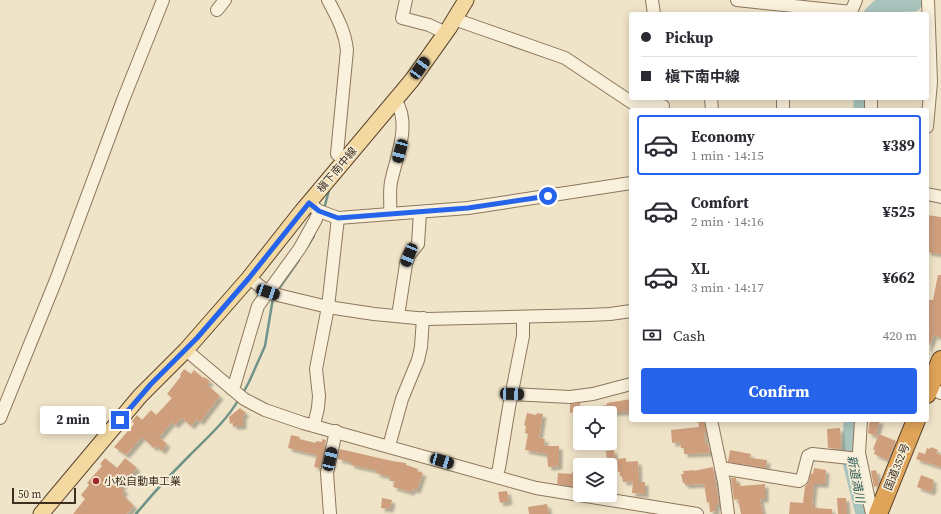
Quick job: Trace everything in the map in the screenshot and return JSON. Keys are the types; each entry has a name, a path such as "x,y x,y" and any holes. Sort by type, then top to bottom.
{"highway":[{"path":"931,390 941,360"},
{"name":"国道352号","path":"878,514 915,422"}],"main road":[{"name":"槇下南中線","path":"40,514 140,396 186,350 314,207 345,161 412,80 446,33 466,0"}],"street":[{"path":"0,418 56,280 123,100 163,0"},
{"path":"217,10 225,0"},
{"path":"328,0 346,40 347,50 338,154 345,161"},
{"path":"406,0 402,18 429,24 446,33"},
{"path":"652,0 654,12"},
{"path":"737,0 787,10 851,12 856,0"},
{"path":"928,0 928,12"},
{"path":"454,19 565,58 634,104 646,106 663,105"},
{"path":"929,82 929,108"},
{"path":"390,214 391,184 400,151 402,116 400,106 395,100"},
{"path":"314,207 338,218 420,212 468,208 629,183"},
{"path":"929,194 941,197"},
{"path":"232,388 235,383 256,312 268,292 300,248 316,219 314,207"},
{"path":"398,316 406,264 409,255 418,244 420,212"},
{"path":"314,426 319,396 316,370 328,307 338,218"},
{"path":"249,278 268,292 328,307 398,316 423,318 523,317 610,314 629,311"},
{"path":"496,476 499,468 523,336 523,317"},
{"path":"389,446 402,399 418,360 421,347 423,318"},
{"path":"186,350 244,399 265,410 314,426 536,488 697,514"},
{"path":"512,394 570,397 593,394 629,385"},
{"path":"711,422 721,468 728,514"},
{"path":"861,422 860,459 872,514"},
{"path":"330,514 327,473 336,431"},
{"path":"721,468 799,481 802,479 808,456 812,454 860,459"}],"building":[{"path":"929,215 941,217 941,254 929,252"},
{"path":"938,275 941,275 941,338 934,335 929,346 929,300 933,300"},
{"path":"184,369 191,374 194,370 203,378 204,377 210,381 207,385 220,396 200,422 197,419 191,426 182,418 175,425 172,422 159,437 167,444 162,451 156,446 154,448 142,437 126,455 114,447 134,424 132,421 137,415 142,420 151,410 156,415 172,398 167,394 181,376 180,375"},
{"path":"629,399 629,411 617,412 617,406 604,406 607,405 607,403"},
{"path":"580,403 580,406 573,406 573,413 570,413 570,404"},
{"path":"240,408 246,413 243,416 243,426 233,426 233,423 230,424 229,417"},
{"path":"527,413 536,415 537,413 543,414 539,438 545,439 544,446 559,446 559,466 548,467 547,454 525,450 528,434 525,433 526,426 524,425"},
{"path":"698,422 704,422 706,445 708,445 710,453 684,454 684,448 681,448 680,442 672,443 671,430 699,427"},
{"path":"870,422 880,422 876,436 868,433"},
{"path":"840,428 841,449 828,448 827,429"},
{"path":"879,434 896,441 888,460 874,454 875,450 873,449"},
{"path":"291,435 300,437 299,439 316,443 316,441 322,442 322,439 326,440 320,468 314,467 317,455 288,448"},
{"path":"931,447 938,450 936,453 941,455 941,467 916,459 919,452 925,454 927,448 930,449"},
{"path":"340,449 406,463 406,465 418,469 417,471 423,473 417,490 412,489 411,492 393,487 395,481 390,481 390,477 376,473 377,471 375,470 351,465 351,462 338,459"},
{"path":"614,450 615,458 607,458 606,451"},
{"path":"730,450 751,454 750,458 767,460 766,468 728,462"},
{"path":"105,458 117,468 125,458 137,468 121,487 125,491 122,494 134,506 127,514 73,514 85,499 81,495 89,485 87,483 102,466 100,464"},
{"path":"626,458 626,462 638,461 639,482 645,482 645,494 632,493 633,481 623,482 620,472 618,472 617,459"},
{"path":"713,467 719,505 716,505 716,511 710,512 704,484 685,485 681,474 684,474 683,471 694,471"},
{"path":"814,468 826,470 825,484 814,484 812,505 815,505 815,508 832,509 832,514 789,514 790,502 803,503 805,486 809,481 811,473 813,474"},
{"path":"876,470 879,484 878,486 874,487 871,471"},
{"path":"573,472 573,486 557,484 558,473 572,474"},
{"path":"921,475 934,480 932,485 934,486 931,492 917,487"},
{"path":"731,478 736,478 737,484 740,484 740,486 765,484 765,499 760,499 763,514 741,514 738,499 734,500"},
{"path":"507,491 509,501 500,503 498,492"},
{"path":"382,498 392,500 390,509 381,508"},
{"path":"837,498 846,498 847,514 838,514"},
{"path":"547,504 549,514 529,514 528,507"}],"waterway":[{"name":"新道満川","path":"873,12 882,5 914,4"},
{"name":"新道満川","path":"861,100 861,108"},
{"path":"324,209 329,190"},
{"path":"307,247 314,236"},
{"path":"278,290 299,260"},
{"path":"243,393 265,346 273,298"},
{"path":"136,514 169,476 223,421 239,399"},
{"name":"新道満川","path":"851,422 850,462 863,514"}],"place":[{"name":"小松自動車工業","path":"96,481"}],"route":[{"path":"120,420 151,384 197,338 249,278 309,203 319,211 338,218 468,208 548,196"}]}
